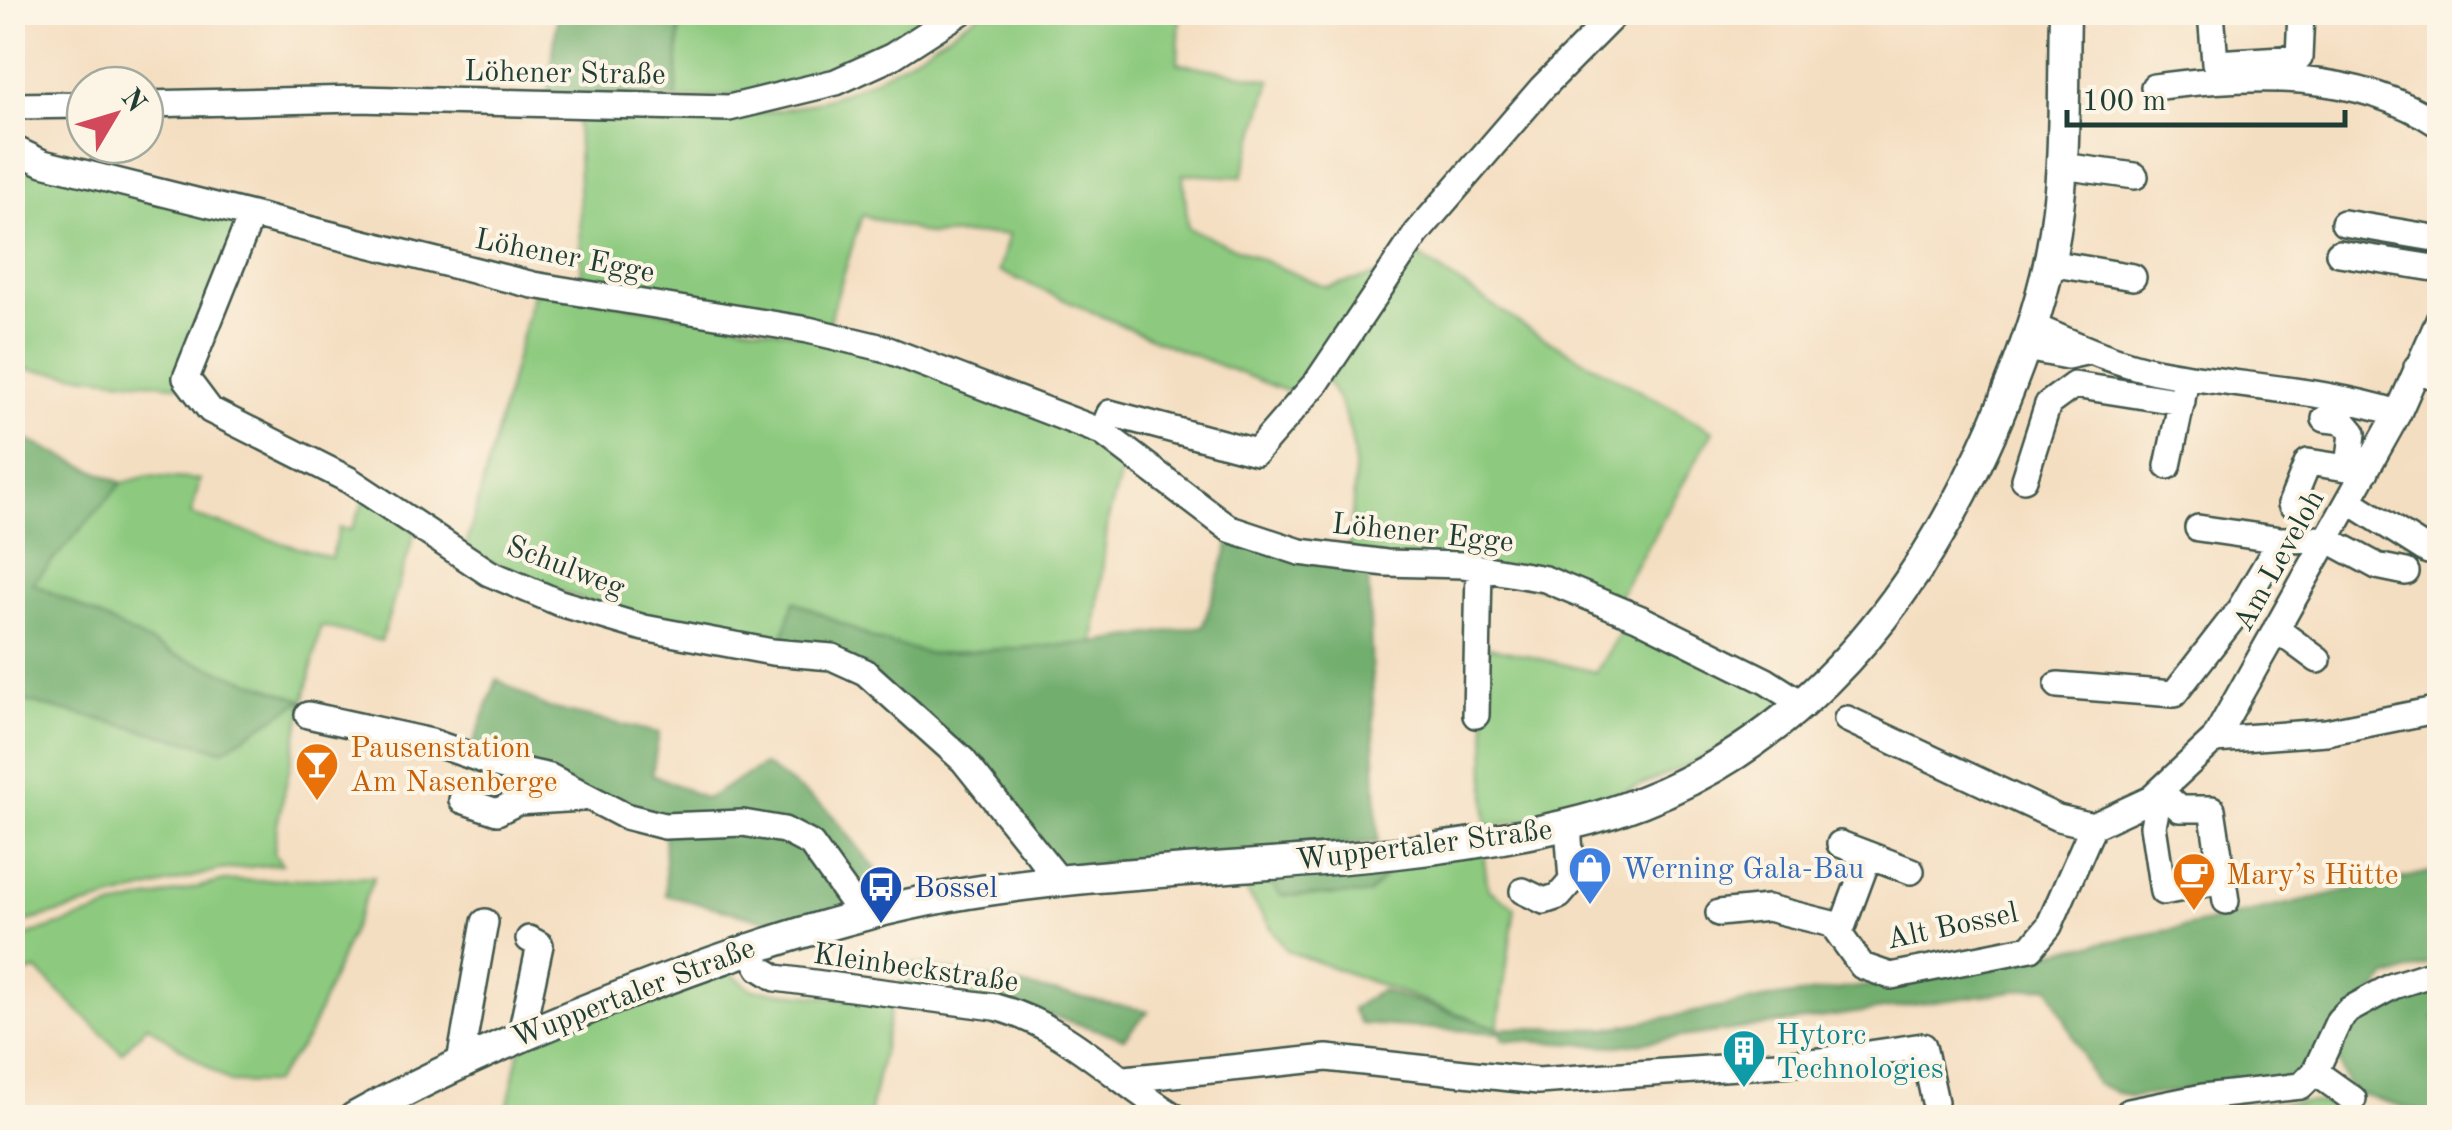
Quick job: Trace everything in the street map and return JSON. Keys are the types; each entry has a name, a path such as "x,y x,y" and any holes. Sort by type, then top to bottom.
{"main road":[{"name":"Wuppertaler Straße","path":"354,1118 521,1034 748,948 860,914 1060,880 1486,842 1568,825 1660,794 1718,765 1804,705 1868,636 1947,522 2029,337 2049,263 2062,166 2064,12"}],"street":[{"name":"Löhener Straße","path":"165,104 358,99 729,108 836,82 891,57 961,12"},
{"path":"1102,432 1110,412 1256,452 1316,382 1418,233 1542,88 1617,12"},
{"path":"2211,12 2216,63 2298,58 2301,12"},
{"path":"2154,87 2225,77 2304,79 2378,95 2440,125"},
{"path":"12,106 65,105"},
{"name":"Löhener Egge","path":"12,148 43,163 533,285 808,330 882,348 1102,432 1230,529 1300,552 1480,568 1545,579 1640,618 1766,681 1804,705"},
{"path":"2062,166 2134,176"},
{"name":"Schulweg","path":"251,216 186,378 210,410 349,480 488,573 560,603 644,628 772,652 832,657 866,672 963,760 1060,880"},
{"path":"2344,224 2440,240"},
{"path":"2339,253 2440,270"},
{"path":"2049,263 2133,277"},
{"name":"Am Leveloh","path":"2214,740 2349,500 2357,470 2428,374 2440,318"},
{"path":"2029,337 2067,356 2085,352 2187,376 2346,397 2398,413"},
{"path":"2168,466 2187,376"},
{"path":"2024,479 2048,404 2074,385 2182,402"},
{"path":"2291,504 2308,462 2357,470 2353,432 2343,422 2325,419"},
{"path":"2349,500 2428,550"},
{"path":"2198,528 2281,540 2328,538 2377,566 2406,572"},
{"path":"2058,685 2174,694 2240,609 2281,540"},
{"path":"1476,715 1480,568"},
{"path":"2276,628 2318,660"},
{"path":"1848,720 2058,818 2093,826 2160,791 2214,740 2326,732 2437,705"},
{"path":"308,715 431,742 500,766 550,777 625,816 664,826 743,822 784,830 811,844 860,914"},
{"path":"2160,791 2180,809 2212,809 2225,890 2163,892 2153,826 2160,791"},
{"path":"462,800 497,812 517,802 547,798 597,800"},
{"path":"1523,890 1544,901 1559,896 1572,881 1568,825"},
{"name":"Alt Bossel","path":"1719,913 1768,908 1832,924 1862,966 1891,976 2031,948 2049,926 2093,826"},
{"path":"1840,844 1910,871"},
{"path":"1840,934 1869,856"},
{"path":"460,1062 485,922"},
{"path":"521,1034 540,945 529,939"},
{"name":"Kleinbeckstraße","path":"748,948 760,968 776,978 994,1007 1027,1015 1126,1079 1177,1118"},
{"path":"2126,1118 2130,1112 2202,1096 2285,1092 2301,1086 2316,1072 2339,1020 2349,1010 2369,996 2440,971"},
{"path":"1126,1079 1327,1058 1538,1081 1821,1061 1923,1046 1935,1102"},
{"path":"2316,1072 2353,1099"}],"green space":[{"path":"558,13 680,13 676,99 548,93"},
{"path":"680,13 940,13 876,50 815,77 750,93 676,99"},
{"path":"980,13 1180,13 1178,63 1271,80 1242,177 1183,174 1188,228 1325,287 1387,273 1299,396 1162,343 999,271 1009,234 931,235 862,215 827,328 582,288 577,114 711,117 810,103 878,77"},
{"path":"12,154 243,221 182,386 13,368"},
{"path":"1412,252 1533,332 1713,431 1616,601 1348,552 1354,484 1352,442 1339,401 1326,380"},
{"path":"534,290 830,339 985,389 1126,456 1108,519 1094,643 931,654 876,640 794,601 780,647 643,625 465,551"},
{"path":"13,368 23,370 22,438 122,483 33,583 175,655 303,700 223,750 13,698"},
{"path":"148,476 200,480 191,515 331,558 339,528 351,530 367,495 415,532 381,641 321,626 277,825 274,853 282,864 219,870 13,925 13,698 222,750 302,700 175,655 32,583 122,483"},
{"path":"1232,536 1368,568 1378,842 1056,867 867,667 780,647 794,601 876,640 931,654 1094,643 1203,626"},
{"path":"1628,620 1781,696 1784,706 1715,751 1642,785 1566,809 1486,827 1485,646 1596,672"},
{"path":"497,679 545,707 659,733 652,774 706,799 764,765 828,810 896,894 796,922 760,919 666,895 664,826 472,748"},
{"path":"1483,852 1488,889 1515,907 1498,1028 1287,951 1235,875 1394,866"},
{"path":"1394,866 1369,894 1281,896 1262,872"},
{"path":"2439,870 2439,962 2386,978 2307,1076 2131,1097 2096,1084 2049,986 1617,1046 1503,1040 1502,1033 1361,1024 1352,1009 1381,990 1498,1028 1606,1029 1769,998 1875,985 2181,928"},
{"path":"374,877 308,1037 273,1083 230,1082 147,1025 122,1053 37,970 13,977 13,940 119,906 224,881"},
{"path":"907,962 1148,1011 1124,1038 1026,1008 899,990"},
{"path":"727,970 751,989 892,1004 869,1117 505,1118 521,1044"},
{"path":"2439,982 2439,1015 2434,1018 2439,1021 2439,1117 2351,1092 2337,1058 2359,1014"},
{"path":"2317,1102 2387,1117 2153,1118 2203,1105"}],"place":[{"name":"Pausenstation Am Nasenberge","path":"317,802"},
{"name":"Werning Gala-Bau","path":"1590,906"},
{"name":"Mary’s Hütte","path":"2194,912"},
{"name":"Bossel","path":"881,925"},
{"name":"Hytorc Technologies","path":"1744,1089"}]}
